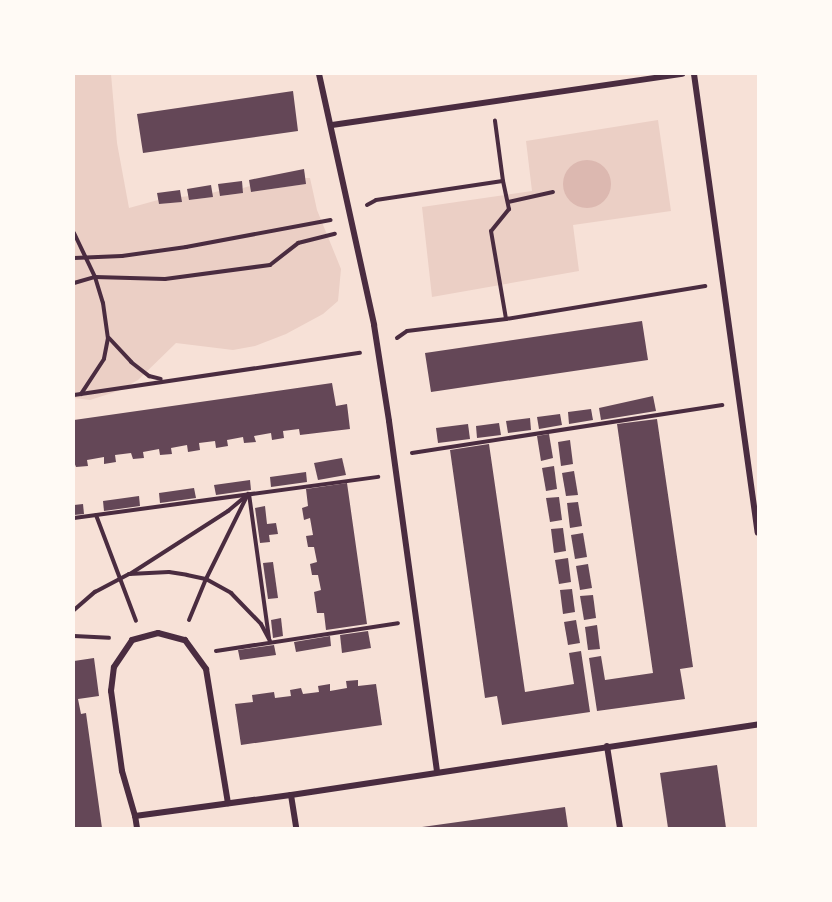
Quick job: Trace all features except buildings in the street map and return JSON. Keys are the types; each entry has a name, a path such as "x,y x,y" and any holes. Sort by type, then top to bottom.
{"street":[{"path":"319,74 332,125 377,350 437,771"},
{"path":"332,125 682,74"},
{"path":"694,74 759,533"},
{"path":"137,828 122,771 111,692 114,667 132,640 142,637 158,633 182,639 206,669 228,803"},
{"path":"135,816 291,795 437,771 759,724"},
{"path":"607,746 620,828"},
{"path":"291,795 296,828"}],"path":[{"path":"493,101 503,181 509,208 491,231 506,319"},
{"path":"74,258 86,259 186,247 349,216 376,200 503,181"},
{"path":"508,202 553,192"},
{"path":"74,283 95,277 165,279 270,265 298,243 352,230"},
{"path":"74,233 95,277 103,303 108,338 104,359 81,394"},
{"path":"74,395 377,350 407,332 506,319 723,283"},
{"path":"108,338 131,362 149,376 165,380"},
{"path":"394,457 740,402"},
{"path":"74,518 396,474"},
{"path":"74,610 95,592 129,574 228,511 249,493"},
{"path":"182,639 206,579 249,493"},
{"path":"249,493 270,641"},
{"path":"96,515 142,637"},
{"path":"129,574 170,572 206,579 231,593 248,609 270,641"},
{"path":"202,663 219,648 416,621"},
{"path":"74,636 132,640"}],"shaded area":[{"path":"74,74 111,74 117,143 129,208 158,200 159,204 181,202 181,197 189,196 190,200 212,197 212,193 219,191 221,196 243,193 243,188 250,186 251,192 305,184 305,178 310,178 317,210 341,269 338,301 323,314 286,334 255,346 233,350 176,343 138,380 118,391 90,400 74,398"},
{"path":"658,120 671,211 573,225 579,271 432,297 422,207 532,191 526,141"},
{"path":"587,160 604,167 611,184 604,201 587,208 570,201 563,184 570,167"}]}
